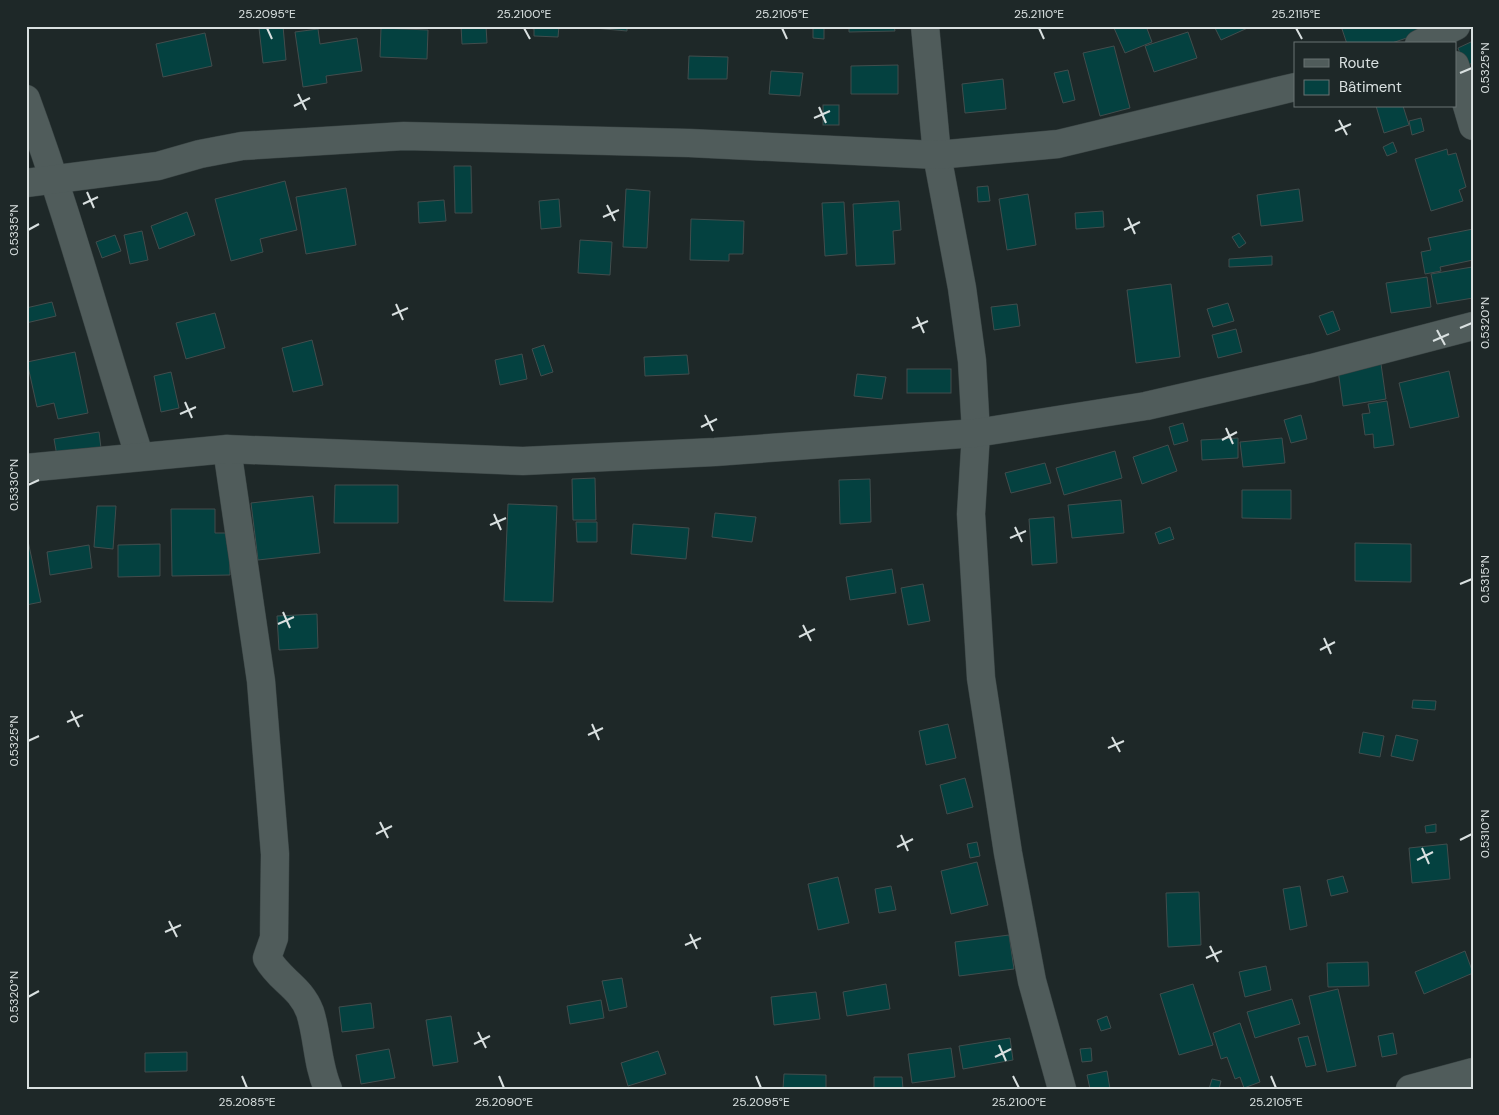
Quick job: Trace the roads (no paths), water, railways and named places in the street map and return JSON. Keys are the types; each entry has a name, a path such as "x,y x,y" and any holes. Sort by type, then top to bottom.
{"street":[{"path":"924,26 937,155 962,288 972,361 976,433 971,514 981,678 1008,853 1030,971 1062,1089"},
{"path":"1424,42 1449,32"},
{"path":"1456,68 1473,126"},
{"path":"26,184 55,178 158,166 200,154 242,146 404,136 689,143 937,155 1058,144 1294,88"},
{"path":"26,99 55,178 96,321 139,455"},
{"path":"26,468 139,455 227,449 523,461 715,452 976,433 1146,406 1312,368 1473,326"},
{"path":"227,449 261,682 275,854 274,938 267,958 276,973 297,988 310,1012 322,1075 328,1089"},
{"path":"1410,1089 1473,1072"}]}
